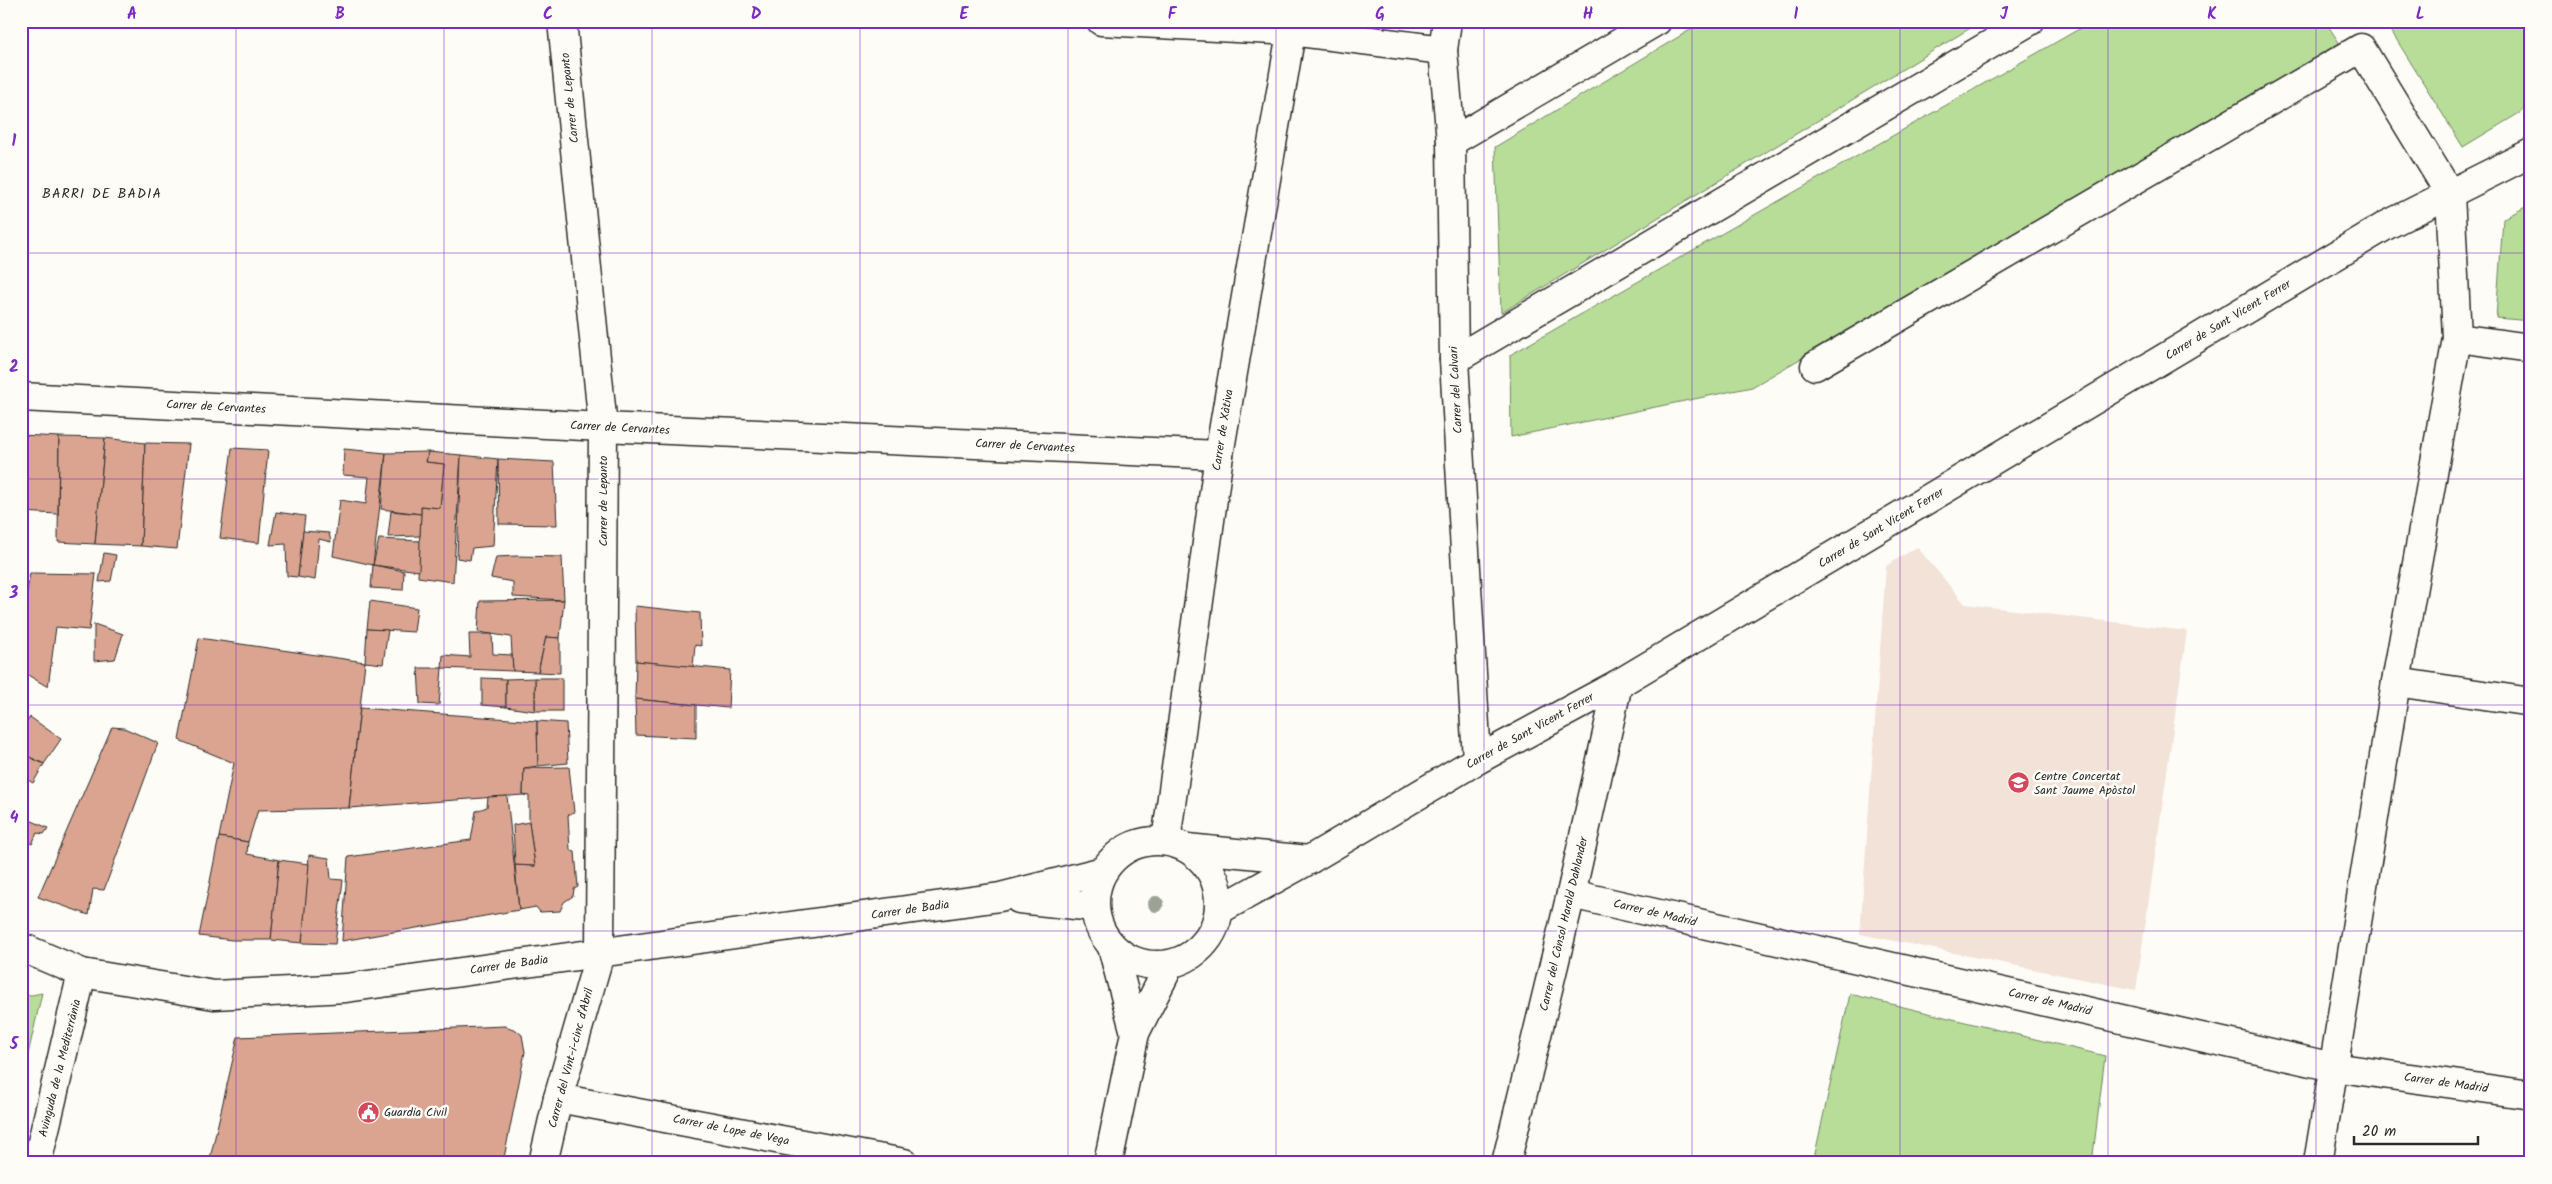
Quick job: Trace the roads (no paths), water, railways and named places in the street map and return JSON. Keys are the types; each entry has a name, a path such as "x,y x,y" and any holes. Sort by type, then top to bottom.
{"street":[{"name":"Carrer de Lepanto","path":"562,21 604,427 600,953"},
{"path":"1101,21 1292,26 1443,50"},
{"name":"Carrer del Calvari","path":"1447,21 1443,50 1451,142 1454,360 1477,760"},
{"path":"1451,142 1657,21"},
{"path":"1454,360 2030,21"},
{"name":"Carrer de Xàtiva","path":"1176,845 1219,455 1292,26"},
{"path":"1815,366 2360,48 2450,194 2457,338 2396,682 2318,1163"},
{"name":"Carrer de Sant Vicent Ferrer","path":"1219,910 1309,860 1477,760 1618,684 2387,225 2531,153"},
{"path":"2457,338 2531,348"},
{"name":"Carrer de Cervantes","path":"21,397 604,427 1219,455"},
{"path":"2396,682 2531,702"},
{"name":"Carrer del Cònsol Harald Dahlander","path":"1506,1163 1572,894 1618,684"},
{"path":"1176,845 1201,859 1212,874 1218,892 1219,910 1214,929 1203,946 1188,958 1169,966 1148,966 1128,960 1112,947 1103,936 1094,907 1095,889 1103,871 1114,857 1130,846 1147,841 1309,860"},
{"name":"Carrer de Badia","path":"21,947 82,973 214,995 346,988 1000,897 1103,871"},
{"name":"Carrer de Madrid","path":"1572,894 2333,1067 2531,1096"},
{"name":"Carrer de Badia","path":"1000,897 1094,907"},
{"path":"1112,947 1135,1034"},
{"name":"Carrer del Vint-i-cinc d'Abril","path":"543,1163 558,1098 600,953"},
{"path":"1108,1163 1135,1034 1169,966"},
{"name":"Avinguda de la Mediterrània","path":"37,1163 82,973"},
{"name":"Carrer de Lope de Vega","path":"558,1098 904,1163"}],"place":[{"name":"Centre Concertat Sant Jaume Apòstol","path":"2018,783"},
{"name":"Guardia Civil","path":"368,1112"}],"district":[{"name":"BARRI DE BADIA","path":"102,194"}]}
